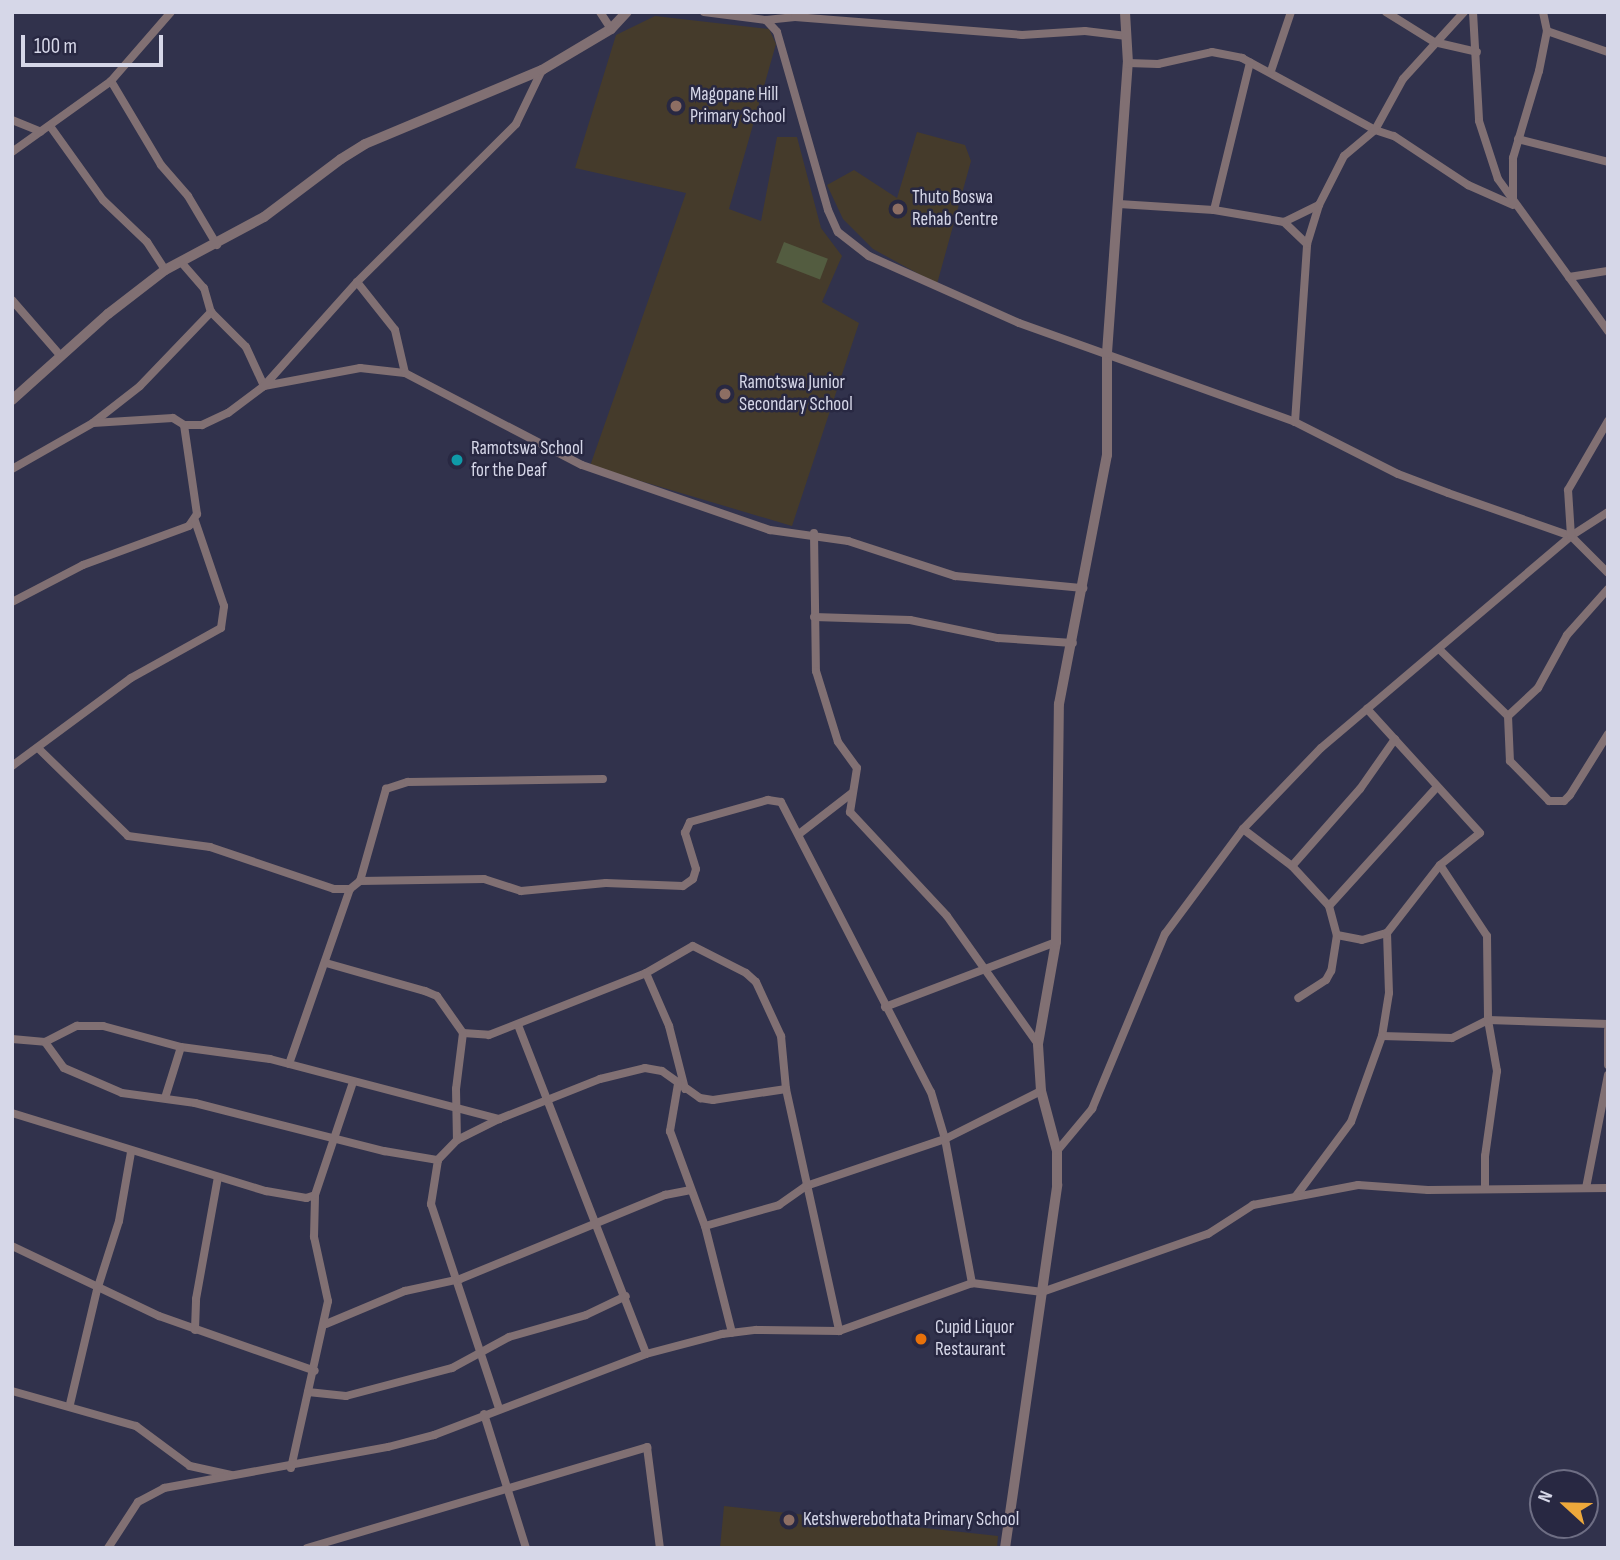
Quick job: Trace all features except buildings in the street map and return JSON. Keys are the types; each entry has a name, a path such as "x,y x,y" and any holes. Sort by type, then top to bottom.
{"street":[{"path":"12,152 111,81 171,12"},
{"path":"600,12 611,29"},
{"path":"12,400 60,355 165,270 217,245 264,217 365,144 542,70 611,29 627,12"},
{"path":"704,12 766,20 796,15 1022,35 1085,31 1127,36"},
{"path":"1005,1548 1057,1185 1057,1151 1041,1091 1038,1044 1056,942 1059,704 1073,643 1107,455 1107,353 1128,63 1125,12"},
{"path":"1271,71 1292,12"},
{"path":"1386,12 1434,42 1477,52"},
{"path":"1296,422 1307,244 1319,205 1344,156 1376,130 1403,79 1464,12"},
{"path":"1473,12 1484,145 1513,205 1608,331"},
{"path":"1513,205 1513,158 1546,31 1543,12"},
{"path":"766,20 785,47 813,170 838,232 869,256 949,294 1296,422 1398,474 1571,536 1608,573"},
{"path":"1546,31 1608,52"},
{"path":"1128,63 1158,64 1212,52 1250,62 1376,130 1394,135 1468,185 1513,205"},
{"path":"1214,210 1250,62"},
{"path":"93,423 173,418 184,425 202,425 228,413 264,386 357,282 516,124 542,70"},
{"path":"111,81 161,165 188,196 217,245"},
{"path":"12,120 41,132"},
{"path":"50,126 103,200 147,242 165,270"},
{"path":"1518,139 1608,162"},
{"path":"1119,204 1214,210 1284,222 1307,244"},
{"path":"1284,222 1319,205"},
{"path":"181,262 204,288 211,312 246,347 264,386"},
{"path":"1569,278 1608,271"},
{"path":"357,282 396,330 405,373"},
{"path":"12,300 60,355"},
{"path":"12,469 93,423 140,386 211,312"},
{"path":"264,386 360,368 405,373 582,465 770,530 814,533 955,576 1083,588"},
{"path":"1571,536 1568,490 1608,421"},
{"path":"12,766 39,749 131,678 221,628 224,606 195,521 184,425"},
{"path":"1057,1151 1093,1109 1165,934 1243,829 1283,784 1367,709 1571,536 1608,512"},
{"path":"12,602 83,565 195,521"},
{"path":"814,533 816,671 838,742 857,768 852,816 947,916 1038,1044"},
{"path":"1508,716 1538,688 1567,635 1608,589"},
{"path":"814,617 910,620 999,638 1073,643"},
{"path":"1440,649 1508,716 1510,761 1549,801 1557,803 1570,795 1608,734"},
{"path":"1337,935 1362,940 1387,933 1440,865 1480,832 1436,788 1367,709"},
{"path":"1292,866 1360,789 1395,739"},
{"path":"39,749 128,836 210,847 334,889 350,889"},
{"path":"289,1064 350,889 359,881 381,794 396,784 603,779"},
{"path":"1329,906 1436,788"},
{"path":"799,835 853,792"},
{"path":"359,881 484,879 521,891 606,883 683,886 693,879 696,870 685,832 690,822 776,800 785,805 885,1007 931,1092 945,1139 972,1283"},
{"path":"1243,829 1292,866 1329,906 1337,935 1326,980 1298,998"},
{"path":"1440,865 1487,936 1488,1020 1497,1071 1485,1156 1485,1188"},
{"path":"1296,1196 1351,1122 1382,1036 1388,993 1387,933"},
{"path":"885,1007 982,967 1056,942"},
{"path":"463,1033 489,1035 518,1025 646,973 693,946 747,972 756,982 781,1036 786,1089 798,1132 806,1186 839,1331"},
{"path":"326,963 410,984 437,996 463,1033 456,1089 459,1106 457,1140"},
{"path":"646,973 668,1026 682,1087 670,1131 705,1226 732,1333"},
{"path":"1382,1036 1452,1038 1488,1020 1608,1024"},
{"path":"12,1039 45,1042 90,1024 181,1047 289,1064 353,1082 459,1106 499,1119"},
{"path":"518,1025 545,1102 626,1296 646,1354"},
{"path":"1607,1034 1608,1065"},
{"path":"45,1042 64,1068 89,1082 122,1093 166,1098 334,1139 438,1160"},
{"path":"166,1098 181,1047"},
{"path":"499,1408 460,1279 431,1204 438,1160 457,1140 499,1119 600,1079 645,1068 662,1071 682,1087 713,1100 786,1089"},
{"path":"1586,1188 1608,1075"},
{"path":"291,1468 326,1324 325,1280 314,1237 315,1195 353,1082"},
{"path":"705,1226 779,1205 806,1186 945,1139 1041,1091"},
{"path":"12,1113 131,1152 266,1191 306,1198 315,1195"},
{"path":"70,1404 97,1290 119,1221 131,1152"},
{"path":"195,1330 196,1299 218,1177"},
{"path":"112,1547 138,1502 151,1493 291,1468 434,1435 646,1354 732,1333 839,1331 972,1283 1003,1283 1042,1292 1208,1234 1254,1205 1358,1185 1608,1188"},
{"path":"326,1324 405,1291 460,1279 516,1252 597,1225 665,1195 690,1190"},
{"path":"12,1246 97,1290 195,1330 315,1371"},
{"path":"309,1392 346,1396 452,1368 509,1337 586,1315 626,1296"},
{"path":"13,1394 70,1404 146,1430 190,1466 240,1477"},
{"path":"484,1414 505,1491 526,1548"},
{"path":"307,1548 323,1546 647,1447 660,1548"}],"shaded area":[{"name":"Ramotswa Junior Secondary School","path":"655,16 769,29 776,44 729,209 761,221 777,137 797,137 821,228 842,256 822,302 859,323 792,526 590,466 686,193 575,168 616,35"},
{"name":"Thuto Boswa Rehab Centre","path":"917,132 965,145 971,161 937,284 873,249 843,219 827,185 854,170 897,198"},
{"name":"Ketshwerebothata Primary School","path":"724,1506 998,1536 997,1548 720,1548"}],"green space":[{"path":"784,242 828,259 820,279 776,263"}],"place":[{"name":"Magopane Hill Primary School","path":"676,106"},
{"name":"Thuto Boswa Rehab Centre","path":"898,209"},
{"name":"Ramotswa Junior Secondary School","path":"725,394"},
{"name":"Ramotswa School for the Deaf","path":"457,460"},
{"name":"Cupid Liquor Restaurant","path":"921,1339"},
{"name":"Ketshwerebothata Primary School","path":"789,1520"}]}
